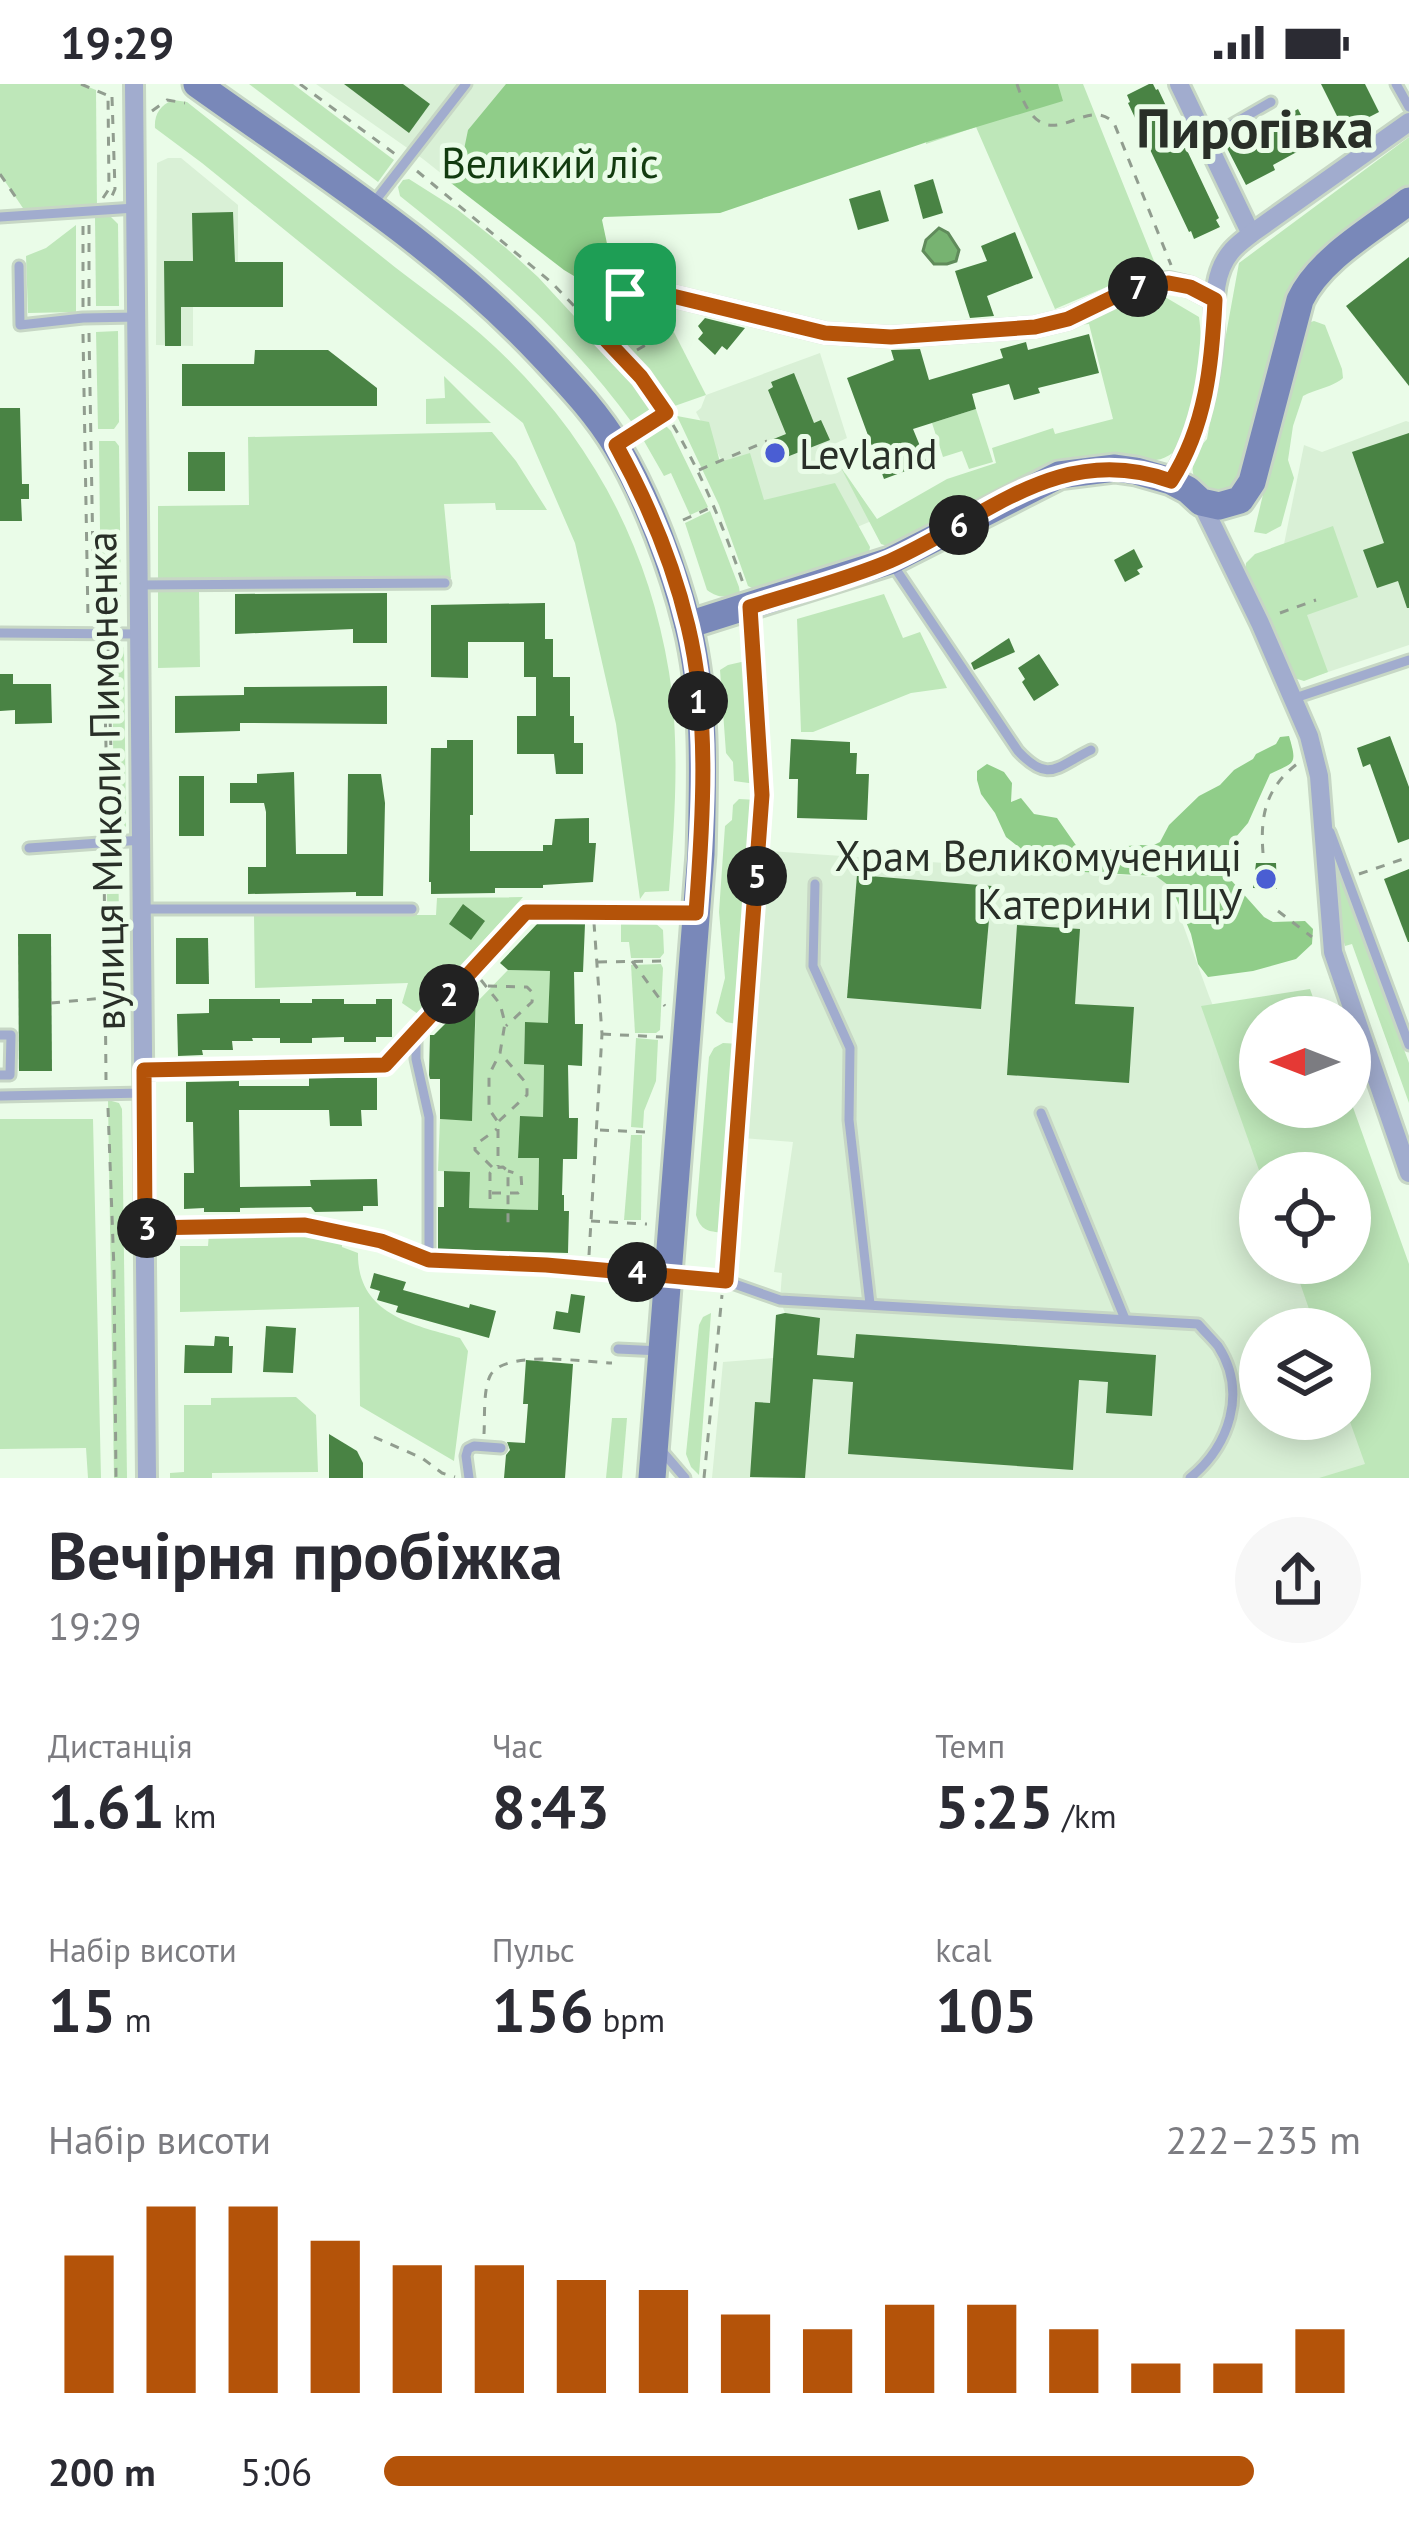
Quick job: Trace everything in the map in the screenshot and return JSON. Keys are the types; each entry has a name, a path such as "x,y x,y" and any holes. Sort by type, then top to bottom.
{"main road":[{"path":"192,94 372,205 505,315 582,398 616,445 652,515 688,625 703,793 652,1478"},
{"path":"688,625 890,561 1059,475 1115,468 1171,481 1201,502 1219,506 1240,500 1252,482 1307,285 1319,270 1409,201"}],"street":[{"name":"вулиця Миколи Пимоненка","path":"134,84 147,1478"},
{"path":"1179,84 1251,234"},
{"path":"1171,481 1198,426 1213,353 1215,300 1229,254 1409,122"},
{"path":"592,325 601,304 641,291 825,333 891,337 1035,327 1068,319 1130,289 1169,283 1215,300"},
{"path":"1201,502 1294,698 1313,752 1324,816 1333,952 1409,1173"}],"lane":[{"path":"372,205 466,84"},
{"path":"1396,84 1409,107"},
{"path":"1205,140 1271,102"},
{"path":"0,217 135,208"},
{"path":"19,266 20,326 137,317"},
{"path":"592,325 641,377 666,413 616,445"},
{"path":"890,561 1018,752 1034,768 1052,769 1091,750"},
{"path":"140,585 445,583"},
{"path":"0,633 140,634"},
{"path":"1294,698 1409,660"},
{"path":"1324,816 1408,1042"},
{"path":"29,848 142,840"},
{"path":"815,884 813,966 850,1048 850,1120 870,1304"},
{"path":"142,909 412,909"},
{"path":"144,1070 385,1065 526,912 696,913"},
{"path":"416,1030 416,1059 429,1117 429,1260"},
{"path":"0,1035 11,1035 10,1075 0,1075"},
{"path":"0,1096 144,1093"},
{"path":"1041,1113 1125,1319"},
{"path":"145,1228 305,1225 381,1241 429,1260 726,1281 780,1300 1198,1324 1218,1347 1230,1375 1233,1406 1226,1436 1210,1462 1190,1478"},
{"path":"618,1349 662,1351"},
{"path":"655,1443 685,1478"},
{"path":"469,1478 468,1449 502,1448"}],"path":[{"path":"81,84 112,97 115,189 89,219 86,318 88,618 104,662 107,788 98,810 103,841 116,1478"},
{"path":"300,84 406,162 551,282 592,325"},
{"path":"1017,84 1024,108 1044,124 1058,126 1101,113 1114,123 1170,257 1169,283"},
{"path":"150,114 158,104 192,94"},
{"path":"0,174 29,217"},
{"path":"83,217 93,557 107,575 108,624"},
{"path":"623,358 672,330"},
{"path":"666,413 714,507 750,607 762,795 726,1281 720,1298 704,1478"},
{"path":"698,471 767,441"},
{"path":"683,520 714,507"},
{"path":"1280,613 1316,600"},
{"path":"108,642 111,752 124,763"},
{"path":"1263,853 1261,827 1268,802 1281,776 1313,752"},
{"path":"1358,874 1409,857"},
{"path":"1278,911 1333,952"},
{"path":"589,1269 602,1034 593,912"},
{"path":"597,962 669,961"},
{"path":"632,962 666,1007"},
{"path":"500,1053 527,1084 527,1095 498,1125 475,1145 475,1150 496,1167 521,1175 522,1190 490,1196 490,1173 496,1167 498,1125 489,1109 489,1075 505,1027 500,1004 486,986 531,988 532,1003 505,1027"},
{"path":"52,1003 106,998"},
{"path":"602,1034 664,1036"},
{"path":"597,1130 646,1132"},
{"path":"508,1171 508,1222"},
{"path":"591,1222 649,1224"},
{"path":"484,1447 490,1376 499,1365 521,1359 612,1363"},
{"path":"374,1437 456,1478"}],"shaded area":[{"path":"0,84 81,84 96,90 97,211 29,217 0,174"},
{"path":"249,84 293,84 394,160 378,182"},
{"path":"316,84 569,84 462,190"},
{"path":"930,84 1083,84 1156,266 1055,309 976,127 926,144"},
{"path":"173,100 187,102 482,335 529,381 586,455 630,536 669,672 675,809 669,891 645,892 640,899 616,724 575,543 523,423 155,128 159,111"},
{"path":"1409,137 1409,185 1299,271 1243,483 1220,493 1209,490 1195,479 1193,464 1207,439 1239,263"},
{"path":"181,158 238,205 238,264 193,266 193,346 156,345 157,163"},
{"path":"409,179 458,210 538,277 647,395 651,408 633,424 525,302 400,196 398,187"},
{"path":"95,217 111,217 118,224 119,306 96,306"},
{"path":"76,225 76,312 28,313 26,256 46,248"},
{"path":"939,228 959,250 956,261 934,264 923,251 926,240"},
{"path":"1143,292 1160,294 1199,317 1197,378 1186,438 1177,449 1156,460 1105,455 1052,464 890,547 881,544 840,466 877,519 947,479 996,463 992,448 1053,428 1055,434 1113,419 1089,324 1078,325 1078,316"},
{"path":"654,293 706,395 666,409 599,326 608,304"},
{"path":"1304,324 1325,325 1343,378 1303,396 1293,426 1288,460 1294,478 1281,526 1266,534 1254,532"},
{"path":"118,331 119,422 114,429 98,429 96,332"},
{"name":"Levland","path":"820,353 847,438 828,447 876,519 768,565 696,412 706,395"},
{"path":"444,376 491,423 426,424 426,399 445,398"},
{"path":"976,409 993,462 969,469 962,451 943,457 932,423"},
{"path":"677,416 709,422 720,462 750,453 764,500 835,483 870,547 868,558 758,591 748,586 719,505"},
{"path":"1406,421 1409,645 1319,675 1282,554 1304,445 1322,452"},
{"path":"659,424 671,431 708,507 690,515 671,473 664,476 640,434"},
{"path":"492,432 547,510 496,510 495,503 444,504 451,578 158,580 158,506 249,505 248,437"},
{"path":"99,441 115,441 119,446 121,603 113,614 101,618"},
{"path":"710,511 740,594 723,596 707,590 685,523"},
{"path":"1333,526 1358,597 1307,615 1328,672 1304,681 1294,678 1245,572 1246,563 1255,554"},
{"path":"158,590 199,591 200,667 158,668"},
{"path":"884,594 903,638 920,632 947,688 911,693 813,732 801,732 797,619"},
{"path":"112,639 124,648 126,832 114,833"},
{"path":"750,660 756,784 734,781 733,762 726,753 720,670"},
{"path":"739,799 758,800 742,1025 726,1022 716,1013 725,978 719,912 725,826"},
{"path":"769,851 1166,878 1239,1068 1239,1128 1264,1128 1274,1152 1239,1152 1239,1284 1329,1284 1339,1308 1239,1308 1239,1440 1371,1440 1409,1478 712,1478 723,1362 773,1358 776,1315 785,1313 780,1300 782,1273 774,1272 793,1142 743,1138"},
{"path":"106,852 118,852 120,985 109,985"},
{"path":"1336,874 1409,1063 1409,1103 1352,944 1345,946"},
{"path":"523,897 418,1014 402,1003 408,983 255,988 254,915 436,915 437,898"},
{"path":"655,923 663,930 664,953 660,958 631,958 629,942 621,942 621,924"},
{"path":"661,964 660,1030 635,1033 631,965"},
{"path":"508,970 550,971 549,1023 525,1023 524,1064 544,1065 543,1117 520,1117 518,1157 539,1158 538,1210 469,1208 469,1172 438,1171 440,1119 472,1120 476,1003"},
{"path":"1310,989 1312,996 1265,996"},
{"path":"1239,1000 1239,1114 1201,1006"},
{"path":"636,1038 658,1040 656,1081 643,1128 631,1127"},
{"path":"723,1043 740,1044 723,1233 706,1229 696,1215 709,1057"},
{"path":"108,1100 122,1109 127,1478 114,1478"},
{"path":"0,1119 93,1119 101,1478 88,1478 86,1448 0,1449"},
{"path":"1244,1128 1360,1128 1369,1152 1253,1152"},
{"path":"631,1135 642,1135 641,1220 624,1220"},
{"path":"1371,1158 1409,1264 1409,1478 1319,1478 1365,1464 1356,1440 1371,1440 1371,1308 1309,1308 1300,1284 1371,1284"},
{"path":"307,1232 342,1241 342,1247 358,1253 367,1290 391,1314 460,1338 468,1351 454,1461 360,1406 359,1307 180,1312 180,1246 208,1246 209,1233"},
{"path":"711,1313 699,1475 686,1454 699,1325"},
{"path":"296,1397 316,1415 318,1472 170,1478 170,1473 184,1472 184,1405 211,1405 211,1398"},
{"path":"612,1418 627,1418 622,1478 606,1478"}],"green space":[{"name":"Великий ліс","path":"506,84 1058,84 1063,101 720,213 604,217 609,253 637,278 632,285 616,289 597,288 564,270 451,183 461,164 468,130"},
{"path":"1289,736 1292,762 1270,774 1248,823 1223,852 1222,870 1264,917 1273,922 1305,921 1313,929 1312,944 1296,959 1253,971 1208,977 1198,964 1172,888 1156,876 1063,871 1038,862 1006,837 977,780 977,771 987,764 1004,772 1012,783 1011,802 1021,798 1034,814 1057,818 1080,851 1152,846 1199,796 1280,737"}],"building":[{"path":"344,84 403,84 430,104 409,133"},
{"path":"1149,84 1158,89 1219,218 1220,227 1194,239 1128,103 1127,95"},
{"path":"1321,84 1365,84 1379,112 1344,130"},
{"path":"1298,109 1315,142 1246,185 1227,148"},
{"path":"933,179 943,213 923,219 914,185"},
{"path":"880,190 889,221 858,230 849,199"},
{"path":"233,212 235,262 283,262 283,307 181,307 181,346 165,346 164,261 193,261 192,213"},
{"path":"1015,232 1033,278 987,296 994,316 970,318 955,271 987,261 981,246"},
{"path":"1409,257 1409,386 1346,306"},
{"path":"705,318 745,328 727,350 722,346 715,355 698,339 703,333 698,326"},
{"path":"1089,334 1099,373 1038,388 1040,393 1014,400 1009,384 972,394 976,409 913,429 927,463 884,479 847,378 894,360 891,350 920,349 929,380 1003,358 1000,349 1026,342 1028,350"},
{"path":"255,350 328,350 377,388 377,406 182,406 182,364 254,364"},
{"path":"794,373 814,423 821,420 830,440 779,460 771,440 786,434 768,390 773,387 771,382"},
{"path":"0,408 20,408 22,484 29,484 29,499 21,499 22,521 0,521"},
{"path":"1409,433 1407,608 1398,581 1377,588 1363,550 1384,543 1352,452"},
{"path":"188,452 225,452 225,491 188,491"},
{"path":"1134,549 1143,567 1125,582 1114,560"},
{"path":"387,593 387,643 353,643 353,629 235,634 235,594"},
{"path":"545,603 545,639 553,639 553,677 570,677 570,716 574,716 574,743 583,743 583,774 556,774 554,754 517,754 517,716 536,716 536,677 524,677 524,642 468,642 468,678 431,677 431,605"},
{"path":"1009,638 1015,652 974,670 971,663"},
{"path":"1039,654 1059,685 1034,701 1018,668"},
{"path":"0,674 13,674 13,684 51,684 52,723 15,724 15,710 0,711"},
{"path":"387,686 387,724 240,723 240,731 175,733 175,696 244,695 244,687"},
{"path":"1390,736 1409,787 1409,839 1398,843 1370,764 1363,767 1357,748"},
{"path":"791,739 850,742 850,753 857,753 856,774 869,774 867,820 797,818 798,779 789,779"},
{"path":"447,740 473,740 470,851 543,851 543,845 552,845 555,819 589,818 589,843 596,843 593,882 495,888 495,893 431,894 431,748 447,748"},
{"path":"294,772 296,854 347,854 348,774 381,774 383,896 248,894 248,867 266,867 266,812 264,803 230,803 230,783 257,783 257,774"},
{"path":"179,776 204,776 204,836 179,836"},
{"name":"Храм Великомучениці Катерини ПЦУ","path":"1256,863 1276,863 1277,889 1253,888"},
{"path":"1409,869 1409,942 1408,942 1384,879"},
{"path":"857,875 992,886 981,1009 847,998"},
{"path":"463,904 485,921 471,940 449,924"},
{"path":"538,923 585,924 583,972 574,972 575,1024 583,1024 582,1066 568,1065 569,1118 578,1118 577,1159 563,1159 568,1253 438,1249 444,1171 470,1172 469,1208 538,1210 539,1158 518,1158 520,1116 543,1117 544,1065 524,1064 525,1022 548,1023 550,971 508,970 500,963"},
{"path":"1017,925 1080,929 1075,1004 1134,1007 1129,1083 1007,1075"},
{"path":"18,934 51,934 52,1071 19,1071"},
{"path":"176,938 208,938 209,984 176,984"},
{"path":"476,993 472,1121 440,1119 440,1079 429,1075 430,1035"},
{"path":"209,999 312,1003 312,999 344,999 344,1004 376,1004 376,999 392,999 392,1037 376,1037 376,1042 312,1038 312,1043 252,1038 232,1041 233,1050 178,1056 177,1014 209,1013"},
{"path":"309,1078 377,1078 377,1110 361,1110 362,1126 330,1126 329,1110 239,1110 240,1187 377,1179 378,1206 315,1212 311,1207 240,1208 240,1212 184,1209 184,1173 194,1173 186,1082 309,1086"},
{"path":"374,1273 406,1282 403,1290 496,1311 489,1338 396,1312 398,1306 377,1300 380,1291 370,1288"},
{"path":"571,1294 585,1296 580,1333 553,1329 556,1311 568,1313"},
{"path":"776,1315 820,1318 817,1355 854,1358 856,1334 1156,1355 1152,1416 1106,1413 1108,1382 1079,1380 1073,1470 848,1454 853,1382 813,1379 805,1478 750,1477 755,1402 770,1403"},
{"path":"266,1326 296,1328 293,1373 263,1372"},
{"path":"215,1336 229,1337 232,1373 184,1373 185,1345 214,1346"},
{"path":"526,1360 573,1364 565,1478 504,1478 510,1450 507,1442 525,1443"},
{"path":"329,1434 357,1451 363,1478 329,1478"}],"place":[{"name":"Levland","path":"775,453"},
{"name":"Храм Великомучениці Катерини ПЦУ","path":"1266,879"}],"district":[{"name":"Пирогівка","path":"1255,128"}],"route":[{"path":"1169,283 1215,300 1213,353 1198,426 1171,481 1115,468 1059,475 890,561 750,607 762,795 726,1281 429,1260 381,1241 305,1225 145,1228 144,1070 385,1065 526,912 696,913 703,793 688,625 652,515 616,445 666,413 641,377 592,325 597,308 625,294 656,292 825,333 891,337 1035,327 1068,319 1130,289 1169,283"}]}
